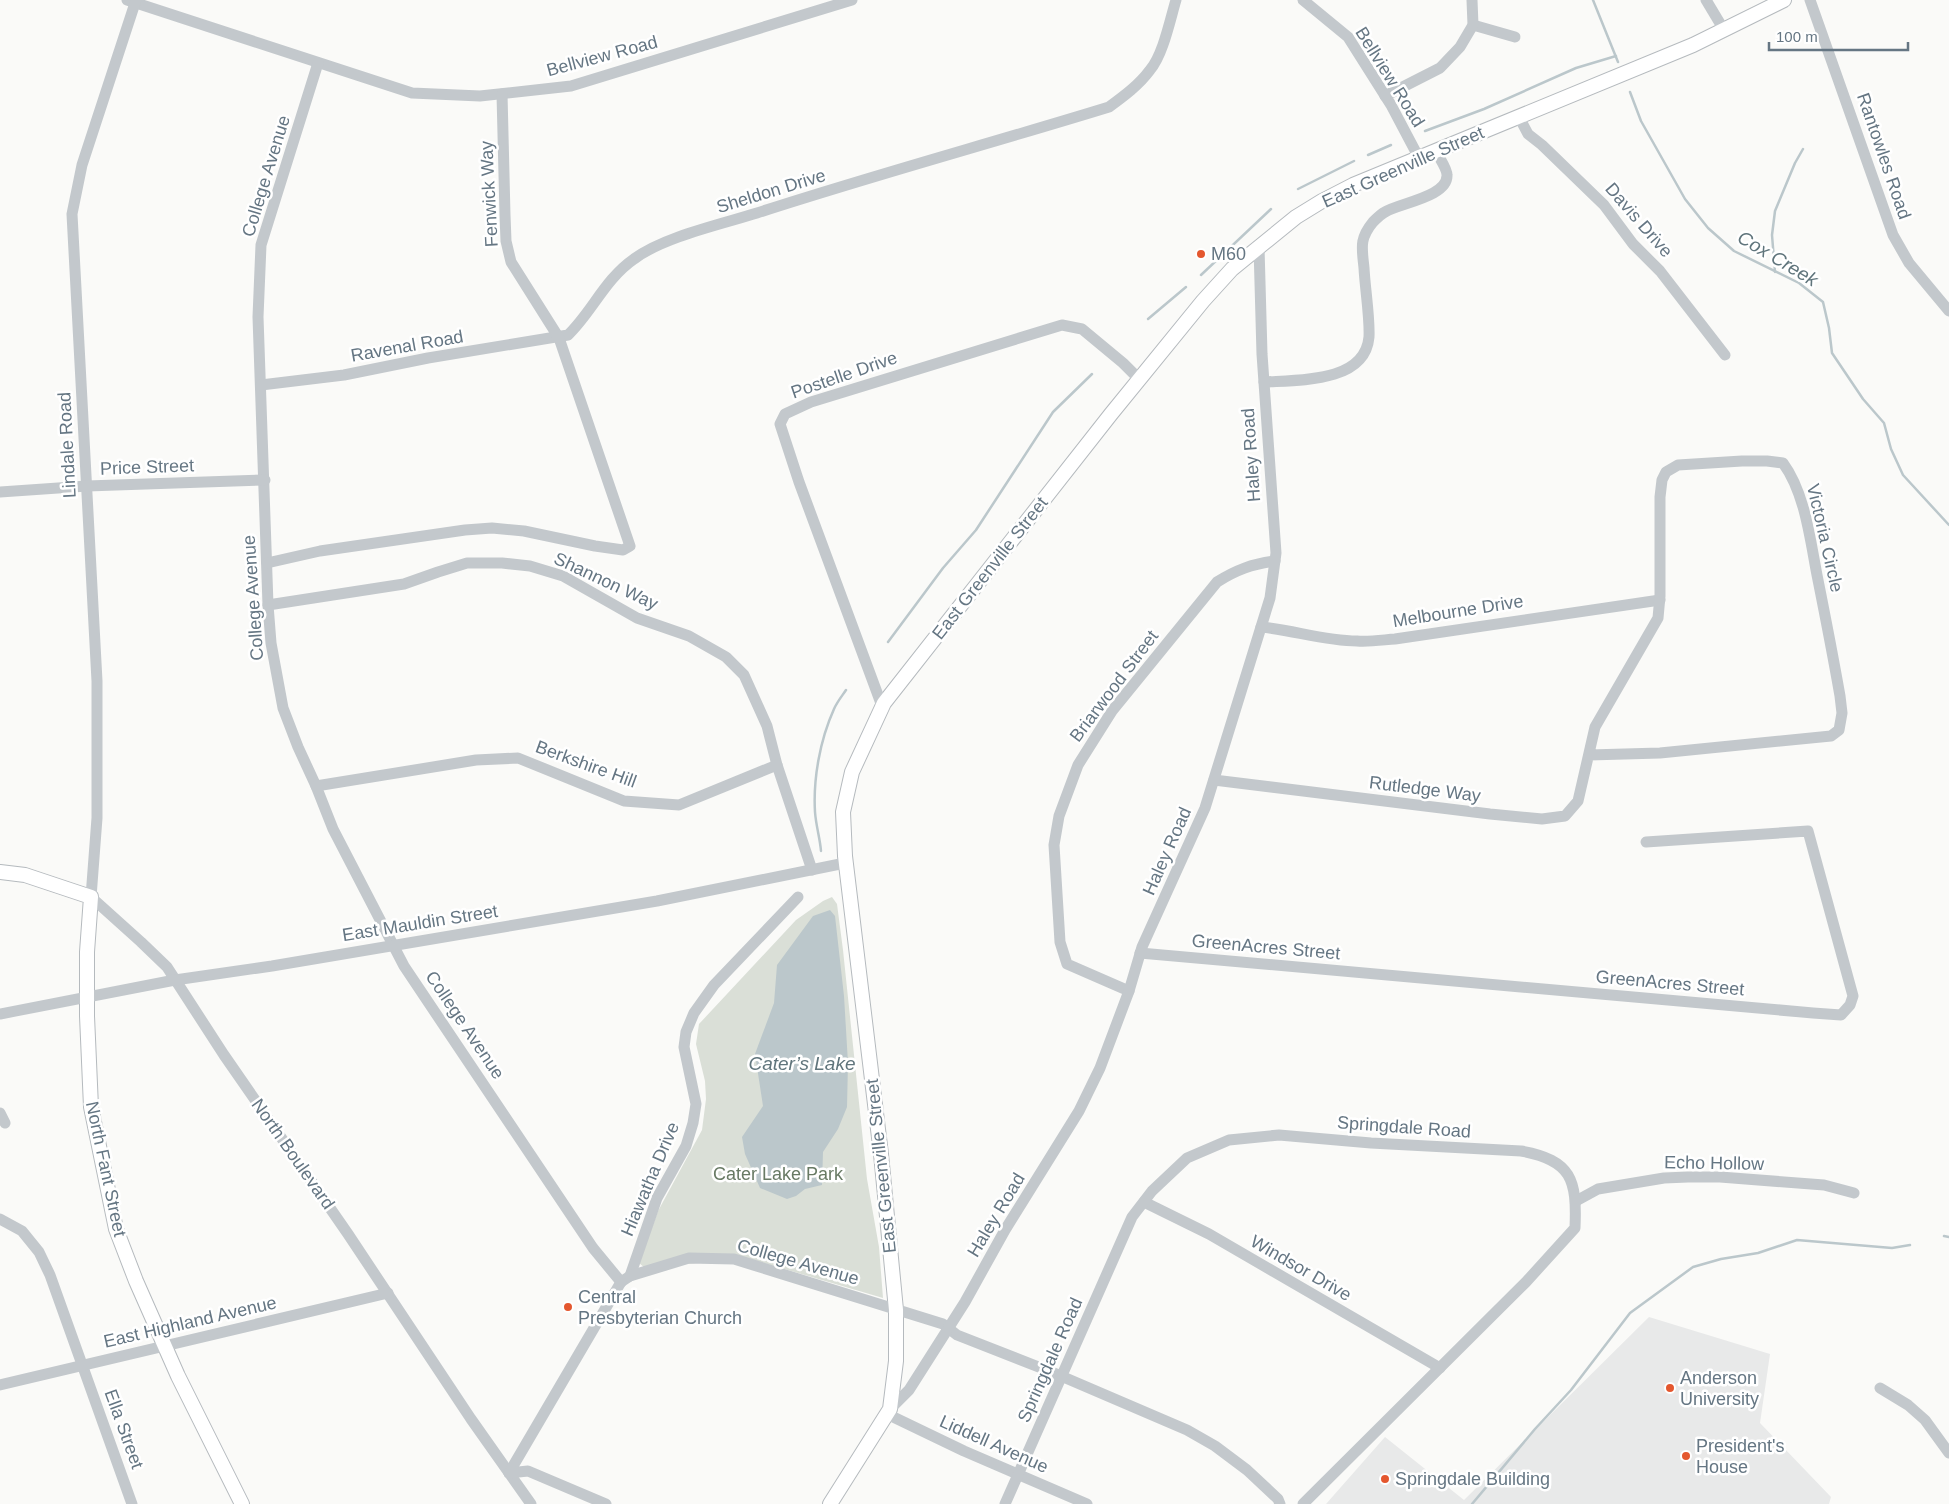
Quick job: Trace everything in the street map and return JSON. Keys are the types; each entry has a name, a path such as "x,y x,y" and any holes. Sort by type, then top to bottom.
{"main road":[{"name":"East Greenville Street","path":"830,1504 888,1412 896,1361 896,1310 881,1154 845,863 843,812 852,772 882,706 1139,379 1226,275 1296,217 1353,185 1693,45 1784,0"},
{"name":"North Boulevard","path":"0,872 25,875 91,897"},
{"name":"North Fant Street","path":"91,897 86,936 91,1107 116,1229 178,1376 242,1504"}],"street":[{"name":"Bellview Road","path":"133,1 412,93 480,96 571,86 852,0"},
{"name":"Sheldon Drive","path":"559,338 568,336 580,324 601,292 615,275 634,258 660,244 788,203 1109,107 1132,90 1152,69 1164,41 1176,0"},
{"name":"Bellview Road","path":"1304,0 1348,37 1385,96 1418,158"},
{"path":"1385,96 1440,68 1460,47 1472,26 1472,0"},
{"path":"1706,0 1724,30"},
{"name":"Rantowles Road","path":"1810,0 1893,235 1909,263 1949,311"},
{"name":"Lindale Road","path":"91,897 97,818 97,681 72,214 82,165 133,1"},
{"path":"1472,26 1515,37"},
{"name":"College Avenue","path":"318,63 261,245 258,318 265,480 266,563 271,642 284,708 298,747 333,828 404,966 593,1248 626,1279 689,1258 734,1259 943,1324 958,1335 1062,1376 1187,1430 1215,1446 1254,1475 1278,1499 1280,1504"},
{"name":"Fenwick Way","path":"502,94 506,241 511,262 559,338"},
{"name":"Davis Drive","path":"1519,117 1528,134 1542,144 1604,205 1633,244 1660,271 1725,355"},
{"path":"1264,382 1298,380 1342,373 1354,365 1364,354 1369,337 1362,241 1374,222 1384,212 1436,192 1445,183 1447,175 1436,151"},
{"name":"Haley Road","path":"888,1412 909,1390 947,1327 965,1302 1005,1230 1079,1111 1100,1068 1129,991 1140,953 1206,808 1270,598 1276,553 1264,382 1259,247"},
{"name":"Postelle Drive","path":"882,706 780,424 785,414 811,402 1062,324 1082,329 1139,379"},
{"name":"Ravenal Road","path":"261,385 344,375 428,358 559,338"},
{"name":"Shannon Way","path":"266,563 320,551 465,530 492,528 524,531 595,546 623,550 629,548 630,542 559,338"},
{"name":"Victoria Circle","path":"1767,460 1783,463 1797,487 1810,540 1840,696 1842,714 1839,730 1831,736 1660,753 1589,755 1596,727 1658,618 1660,600 1660,497 1662,480 1666,472 1678,465 1767,460"},
{"name":"Price Street","path":"0,492 87,486 265,480"},
{"name":"Briarwood Street","path":"1129,991 1067,964 1060,942 1054,845 1059,816 1078,764 1112,712 1217,582 1233,572 1252,564 1274,561"},
{"name":"Shannon Way","path":"268,605 404,584 467,563 502,563 530,566 563,576 637,618 689,636 726,657 744,675 766,726 812,870"},
{"name":"Melbourne Drive","path":"1261,627 1356,642 1395,639 1660,600"},
{"name":"Rutledge Way","path":"1214,780 1400,804 1542,819 1565,816 1578,801 1589,755"},
{"name":"Berkshire Hill","path":"316,786 476,760 518,758 624,801 679,805 778,765"},
{"name":"GreenAcres Street","path":"1140,953 1813,1013 1841,1015 1850,1005 1853,996 1808,830 1646,842"},
{"name":"East Mauldin Street","path":"0,1014 175,980 647,903 845,863"},
{"name":"Hiawatha Drive","path":"509,1473 626,1279 657,1198 686,1146 696,1104 684,1047 686,1032 694,1013 714,985 798,896"},
{"name":"North Boulevard","path":"91,897 167,967 224,1055 531,1504"},
{"name":"Springdale Road","path":"1006,1504 1132,1217 1152,1190 1187,1158 1229,1140 1279,1136 1521,1152 1538,1154 1554,1160 1570,1176 1576,1201 1575,1228 1526,1282 1303,1504"},
{"name":"Echo Hollow","path":"1576,1201 1598,1189 1664,1178 1688,1177 1720,1177 1824,1185 1854,1193"},
{"name":"Windsor Drive","path":"1144,1202 1209,1234 1440,1368"},
{"name":"Ella Street","path":"0,1219 22,1231 39,1252 132,1504"},
{"name":"East Highland Avenue","path":"0,1385 388,1293"},
{"path":"1880,1388 1908,1405 1925,1420 1949,1453"},
{"name":"Liddell Avenue","path":"888,1412 1019,1475 1087,1504"},
{"path":"509,1473 528,1471 606,1504"}],"shaded area":[{"name":"Anderson University","path":"1649,1317 1770,1354 1760,1423 1831,1497 1829,1504 1326,1504 1385,1437 1464,1500"}],"green space":[{"name":"Cater Lake Park","path":"832,897 837,904 843,950 867,1179 879,1247 883,1298 747,1258 645,1268 639,1263 658,1211 702,1130 706,1099 705,1081 696,1044 699,1024 796,920"}],"water":[{"name":"Cater’s Lake","path":"830,910 835,916 844,996 848,1063 847,1107 838,1129 823,1152 822,1185 805,1189 796,1196 787,1199 760,1188 745,1154 742,1137 763,1106 755,1054 774,1003 777,965 813,916"}],"waterway":[{"name":"Cox Creek","path":"1593,0 1618,62"},
{"path":"1425,131 1484,109 1576,68 1616,56"},
{"name":"Cox Creek","path":"1630,92 1641,121 1685,199 1708,228 1734,251 1799,283 1823,302 1832,353 1863,399 1884,423 1891,449 1903,475 1949,525"},
{"path":"1368,155 1391,145"},
{"path":"1775,272 1772,235 1775,211 1795,163 1803,149"},
{"path":"1298,189 1354,161"},
{"path":"1201,275 1271,209"},
{"path":"1148,319 1186,287"},
{"path":"888,642 943,568 976,530 1053,412 1092,374"},
{"path":"821,851 815,812 818,760 829,721 835,706 846,690"},
{"path":"1944,1236 1949,1237"},
{"path":"1472,1504 1535,1429 1571,1390 1630,1313 1693,1267 1721,1259 1758,1253 1797,1240 1892,1248 1910,1245"}],"place":[{"name":"M60","path":"1201,254"},
{"name":"Central Presbyterian Church","path":"568,1307"},
{"name":"Anderson University","path":"1670,1388"},
{"name":"President's House","path":"1686,1456"},
{"name":"Springdale Building","path":"1385,1479"}]}
